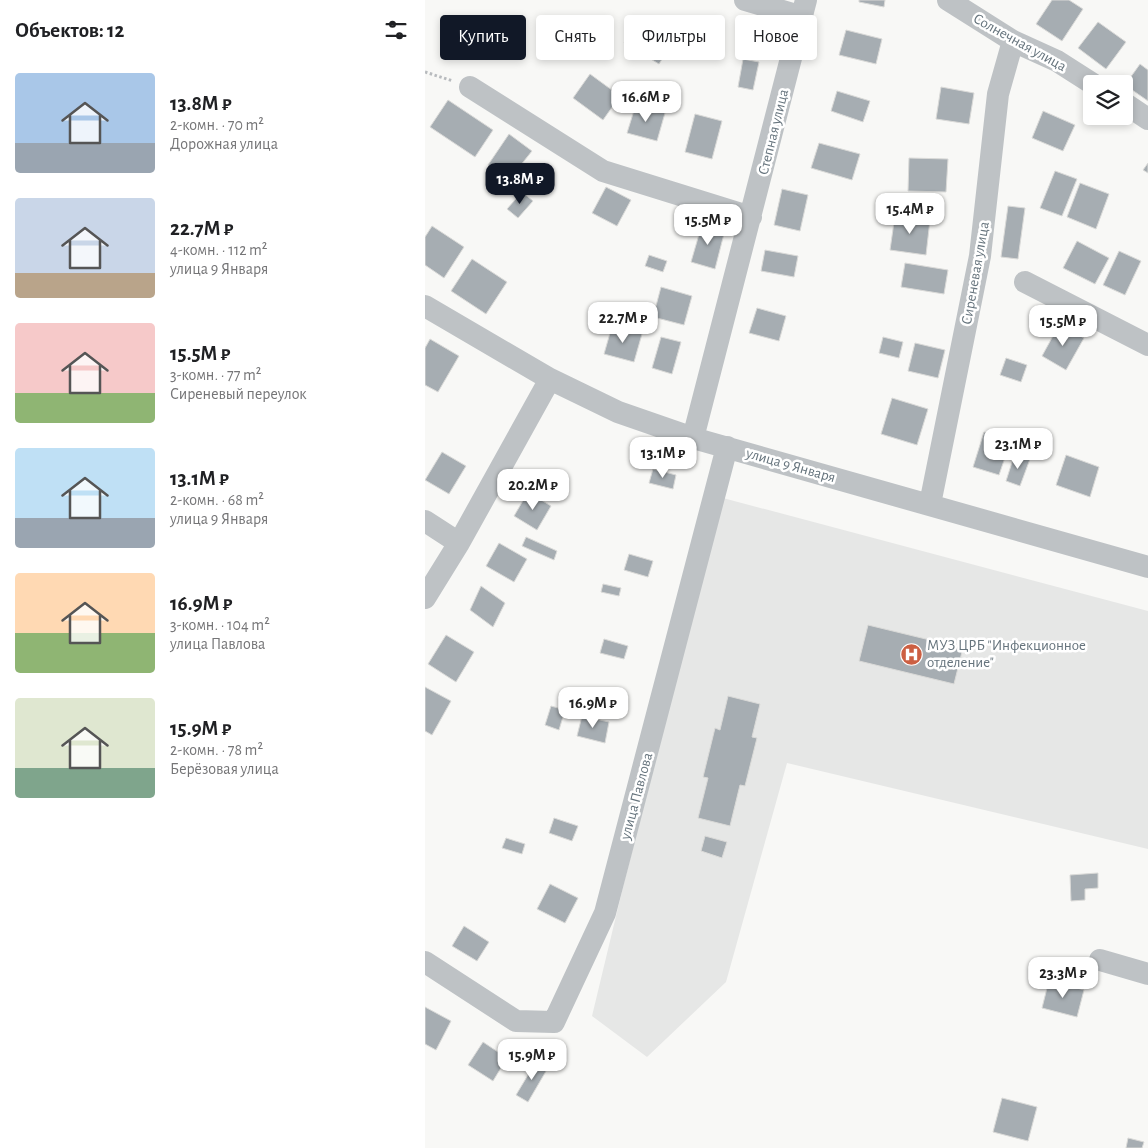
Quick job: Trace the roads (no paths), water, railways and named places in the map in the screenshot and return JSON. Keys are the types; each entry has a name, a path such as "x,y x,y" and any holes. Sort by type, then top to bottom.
{"street":[{"path":"745,0 805,8"},
{"name":"Солнечная улица","path":"947,0 1013,41 1057,61 1083,78"},
{"name":"Степная улица","path":"693,438 805,8"},
{"name":"Сиреневая улица","path":"930,504 980,256 998,94 1013,41"},
{"path":"470,86 603,171 751,217"},
{"path":"1133,110 1148,119"},
{"path":"1025,282 1148,345"},
{"name":"улица 9 Января","path":"425,306 549,378 618,412 693,438 1148,567"},
{"path":"425,598 459,543 549,378"},
{"name":"улица Павлова","path":"425,962 516,1021 553,1022 605,913 727,447"},
{"path":"425,521 459,543"},
{"path":"1100,960 1148,974"}],"place":[{"name":"МУЗ ЦРБ \"Инфекционное отделение\"","path":"911,654"}]}
